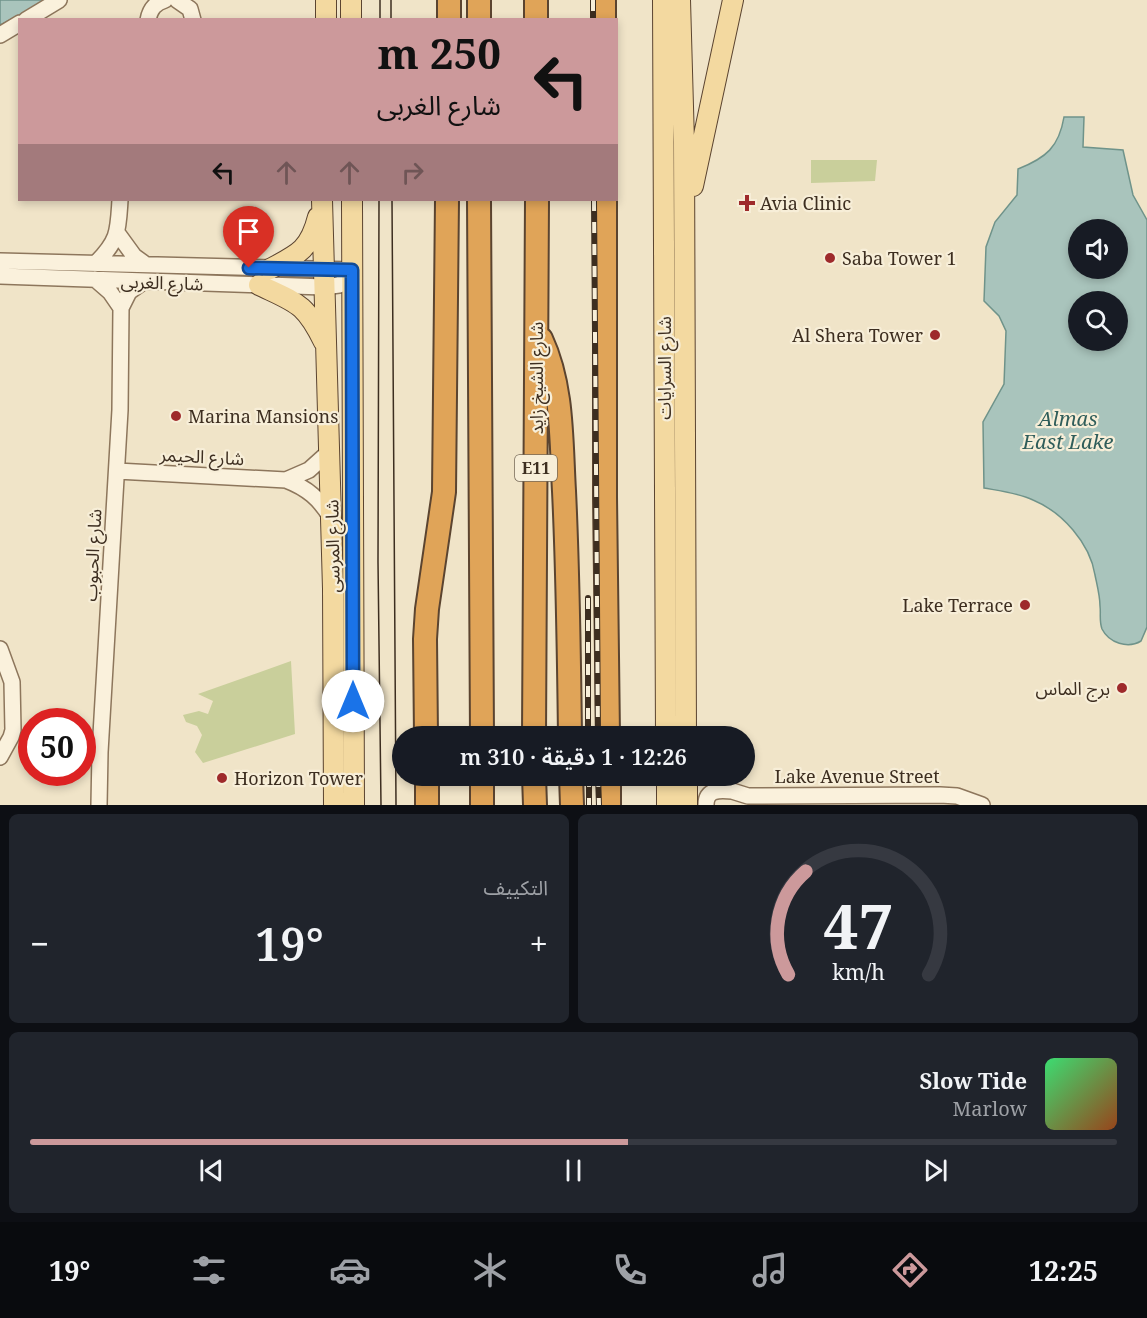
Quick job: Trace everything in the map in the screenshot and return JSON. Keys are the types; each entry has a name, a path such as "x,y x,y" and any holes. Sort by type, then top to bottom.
{"highway":[{"path":"449,0 449,18"},
{"path":"479,0 479,18"},
{"path":"536,0 536,18"},
{"path":"604,0 604,18"},
{"path":"426,726 427,609 444,492 447,201"},
{"path":"479,201 482,726"},
{"name":"شارع الشيخ زايد","path":"534,726 537,201"},
{"path":"605,201 608,726"},
{"path":"537,331 552,367 559,406 566,537 570,726"},
{"path":"427,786 427,805"},
{"path":"482,786 482,805"},
{"path":"534,786 535,805"},
{"path":"571,786 572,805"},
{"path":"609,786 609,805"}],"main road":[{"path":"351,0 351,18"},
{"name":"شارع السرايات","path":"663,0 666,726"},
{"name":"شارع السرايات","path":"680,0 684,142 686,726"},
{"name":"شارع السرايات","path":"684,227 733,0"},
{"path":"270,268 305,248 314,230 322,201"},
{"name":"شارع المرسى","path":"322,201 332,519 334,805"},
{"name":"شارع المرسى","path":"352,201 354,805"},
{"path":"259,285 304,309 315,322 326,347"},
{"path":"666,631 687,629"},
{"path":"666,786 667,805"},
{"path":"687,786 687,805"}],"street":[{"path":"29,18 59,0"},
{"path":"149,18 155,5 165,0"},
{"path":"177,0 185,4 195,18"},
{"path":"0,35 18,24"},
{"path":"120,201 118,234 95,271 121,308 129,292 143,282"},
{"path":"118,234 134,256 145,264"},
{"name":"شارع الغربى","path":"0,261 95,271 143,282 259,285 352,274"},
{"name":"شارع الغربى","path":"0,276 95,271 145,264 270,268 324,279"},
{"name":"شارع الحبوب","path":"99,805 100,752 120,410 121,308"},
{"name":"شارع الحيمر","path":"286,480 309,470 329,452"},
{"name":"شارع الحيمر","path":"117,471 286,480 312,493 332,519"},
{"path":"0,649 12,682 13,730 0,757"},
{"path":"686,701 693,715 694,726"},
{"name":"Lake Avenue Street","path":"725,786 732,791"},
{"name":"Lake Avenue Street","path":"706,805 708,795 713,791 732,791 755,796 940,795 957,796 982,805"}],"green space":[{"path":"811,160 877,160 875,181 811,183"},
{"path":"291,661 295,734 203,763 195,752 202,735 197,726 186,722 183,715 199,711 208,714 213,701 198,694"}],"water":[{"path":"0,0 48,0 0,25"},
{"name":"Almas East Lake","path":"1064,117 1084,117 1083,147 1123,150 1133,195 1147,220 1147,627 1141,641 1130,644 1114,641 1102,629 1099,594 1092,563 1081,540 1073,530 1044,505 1015,494 984,488 983,422 1004,384 1006,331 999,316 984,301 986,247 995,222 1017,195 1018,169 1044,156 1059,136"}],"pier":[{"path":"0,668 10,718 0,746"}],"tram line":[{"path":"380,0 380,18"},
{"path":"391,0 391,18"},
{"path":"379,201 378,562 381,805"},
{"path":"392,201 396,805"}],"railway":[{"path":"593,0 593,18"},
{"path":"594,201 598,726"},
{"path":"588,598 588,726"},
{"path":"589,786 589,805"},
{"path":"598,786 599,805"}],"place":[{"name":"Avia Clinic","path":"747,203"},
{"name":"Saba Tower 1","path":"830,258"},
{"name":"Al Shera Tower","path":"935,335"},
{"name":"Marina Mansions","path":"176,416"},
{"name":"Lake Terrace","path":"1025,605"},
{"name":"برج الماس","path":"1122,688"},
{"name":"Horizon Tower","path":"222,778"}],"route":[{"path":"249,268 352,270 353,701"}]}
